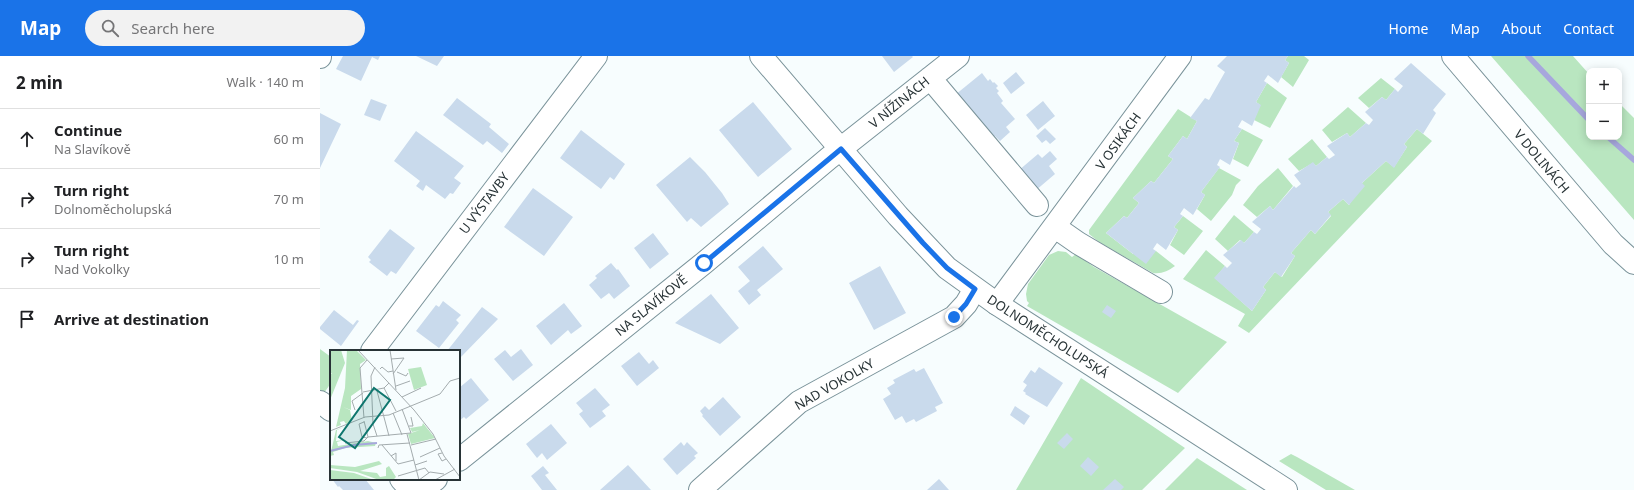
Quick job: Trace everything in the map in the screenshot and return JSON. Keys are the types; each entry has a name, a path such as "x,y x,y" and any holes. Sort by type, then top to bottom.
{"street":[{"name":"U VÝSTAVBY","path":"373,350 596,56"},
{"name":"DOLNOMĚCHOLUPSKÁ","path":"761,56 923,243 947,268 997,304 1286,490"},
{"name":"V NÍŽINÁCH","path":"841,149 958,56"},
{"name":"V OSIKÁCH","path":"997,304 1056,227 1180,56"},
{"name":"V DOLINÁCH","path":"1453,56 1613,244 1634,264"},
{"path":"930,78 1037,205"},
{"name":"NA SLAVÍKOVĚ","path":"460,459 704,263 841,149"},
{"path":"1056,227 1078,243 1161,292"},
{"name":"NAD VOKOLKY","path":"700,490 799,402 954,317 966,304 975,289"},
{"path":"402,480 411,490"},
{"path":"422,490 435,480"}],"green space":[{"path":"1288,56 1304,56 1309,60 1293,87 1281,77 1289,63 1285,60"},
{"path":"1491,56 1573,56 1586,71 1586,140 1622,140 1622,106 1634,118 1634,220"},
{"path":"1381,78 1395,89 1386,100 1382,97 1369,108 1358,98"},
{"path":"1267,83 1287,98 1270,128 1254,120 1260,105 1256,102"},
{"path":"1348,107 1366,123 1350,137 1347,133 1332,142 1322,130"},
{"path":"1178,109 1197,121 1187,139 1183,136 1168,156 1173,159 1154,183 1151,181 1133,198 1139,203 1127,218 1124,216 1106,233 1133,254 1156,251 1175,266 1165,272 1153,273 1099,242 1089,234 1089,230"},
{"path":"1242,129 1263,140 1248,167 1233,159 1239,143 1234,141"},
{"path":"1417,129 1432,141 1249,333 1238,326 1245,314 1183,279 1206,250 1225,266 1215,278 1252,311 1266,290 1263,287 1275,272 1282,277 1295,256 1291,253 1311,230 1315,234 1331,216 1328,212 1343,199 1349,205 1362,183 1386,161 1394,167 1407,147 1404,144"},
{"path":"1312,139 1327,157 1316,166 1313,163 1299,171 1288,159"},
{"path":"1219,168 1241,180 1236,185 1232,195 1211,221 1197,209 1205,195 1201,192"},
{"path":"1278,168 1293,186 1273,210 1270,206 1257,217 1243,205 1258,186"},
{"path":"1234,215 1254,232 1244,243 1240,240 1228,251 1215,239"},
{"path":"1183,216 1203,231 1184,255 1170,245 1178,230 1174,227"},
{"path":"1058,251 1066,252 1072,257 1076,254 1094,267 1227,342 1178,393 1027,306 1029,303 1027,301 1026,294 1028,284 1049,255"},
{"path":"320,349 330,356 330,384 324,393 320,390"},
{"path":"1081,378 1185,448 1142,490 1016,490"},
{"path":"1291,454 1355,490 1326,490 1279,461"},
{"path":"1197,458 1247,490 1165,490"}],"building":[{"path":"343,56 380,56 378,60 372,57 361,81 336,69"},
{"path":"416,56 444,56 437,66"},
{"path":"882,56 912,56 913,57 894,72"},
{"path":"1227,56 1288,56 1285,60 1289,63 1278,83 1268,75 1264,81 1267,83 1256,102 1261,105 1252,126 1242,120 1238,127 1242,129 1234,141 1239,143 1230,165 1220,159 1217,165 1220,167 1201,192 1205,195 1193,215 1184,208 1180,214 1183,216 1174,227 1178,230 1166,250 1157,243 1153,249 1156,251 1146,264 1106,233 1124,216 1127,218 1139,203 1133,198 1151,181 1154,183 1173,159 1168,156 1183,136 1187,139 1197,121 1190,118 1205,98 1209,100 1225,72 1217,66"},
{"path":"1411,63 1446,94 1433,110 1436,113 1423,134 1417,129 1404,144 1407,147 1394,168 1386,161 1362,183 1365,186 1349,205 1343,199 1328,212 1331,215 1315,234 1311,230 1291,253 1295,256 1281,277 1275,272 1263,287 1266,290 1252,311 1214,278 1225,266 1227,268 1232,263 1223,255 1241,240 1244,243 1254,232 1257,234 1261,229 1252,222 1270,206 1273,210 1294,186 1296,188 1301,184 1294,175 1313,162 1316,166 1327,157 1329,159 1335,155 1327,146 1347,133 1350,137 1366,123 1369,125 1373,120 1365,112 1382,97 1386,100 1395,89 1398,92 1403,86 1394,79"},
{"path":"1016,72 1025,83 1011,94 1003,83"},
{"path":"982,73 988,81 990,79 998,86 996,88 999,91 997,93 1003,101 1001,103 1015,119 1006,127 1010,132 1000,141 995,136 992,139 955,95"},
{"path":"457,98 491,124 489,127 509,144 502,153 487,141 483,145 443,115"},
{"path":"371,99 387,105 380,121 364,115"},
{"path":"1043,101 1055,116 1038,130 1026,115"},
{"path":"753,102 792,149 758,177 719,130"},
{"path":"320,113 341,124 320,168"},
{"path":"1045,128 1056,139 1050,144 1046,140 1042,143 1036,136"},
{"path":"581,130 625,164 614,180 610,177 601,189 560,158"},
{"path":"416,131 464,166 454,178 461,183 453,194 450,193 445,199 426,185 423,191 416,186 420,181 394,161"},
{"path":"1050,151 1057,159 1049,166 1055,174 1035,191 1018,171 1038,154 1042,158"},
{"path":"690,157 705,172 729,204 701,227 691,218 687,222 656,185"},
{"path":"533,188 573,217 544,256 504,227"},
{"path":"390,229 415,248 396,274 391,271 387,276 369,262 371,260 368,257"},
{"path":"653,233 669,254 650,269 634,248"},
{"path":"763,246 783,269 757,290 761,295 749,305 738,291 750,281 738,267"},
{"path":"611,263 617,270 618,269 630,286 614,299 609,293 601,299 589,285 597,278 595,276"},
{"path":"880,266 906,313 874,330 849,283"},
{"path":"711,294 739,328 720,344 675,323"},
{"path":"443,301 461,315 456,320 459,323 439,348 416,331 436,305 439,307"},
{"path":"564,303 582,326 571,334 568,330 551,345 536,326"},
{"path":"1107,305 1116,311 1111,318 1102,312"},
{"path":"482,307 498,319 460,358 460,350 448,350"},
{"path":"334,310 353,325 357,320 359,321 341,346 320,329"},
{"path":"521,349 533,365 513,381 494,359 505,350 511,357"},
{"path":"639,352 649,364 653,360 659,368 637,386 621,366"},
{"path":"1039,367 1063,383 1047,407 1025,394 1026,393 1023,391 1027,385 1023,382 1031,370 1035,373"},
{"path":"924,368 943,403 935,407 937,411 916,422 914,419 906,423 902,416 895,420 883,399 891,394 887,388 895,383 893,380 914,369 916,372"},
{"path":"471,378 489,400 466,419 464,417 460,420 460,387"},
{"path":"595,388 610,405 602,411 606,416 590,428 579,414 583,411 576,403"},
{"path":"723,397 741,417 720,436 702,416 703,415 700,411 705,406 709,410"},
{"path":"1015,406 1030,416 1024,425 1010,415"},
{"path":"551,424 567,443 547,460 542,453 537,458 526,444"},
{"path":"1067,433 1073,439 1064,449 1057,443"},
{"path":"681,442 684,446 687,442 698,453 694,456 696,458 677,475 663,459"},
{"path":"1088,457 1099,467 1091,476 1080,466"},
{"path":"628,465 651,490 600,490"},
{"path":"543,466 549,473 545,475 557,490 542,490 531,476"},
{"path":"939,479 949,490 927,490"},
{"path":"1115,479 1124,487 1121,490 1103,490"},
{"path":"333,480 366,480 374,490 343,490 339,486 338,487"}],"waterway":[{"path":"1528,56 1586,117"},
{"path":"1611,140 1634,160"}],"route":[{"path":"704,263 841,149 923,243 947,268 975,289 966,304 954,317"}]}
